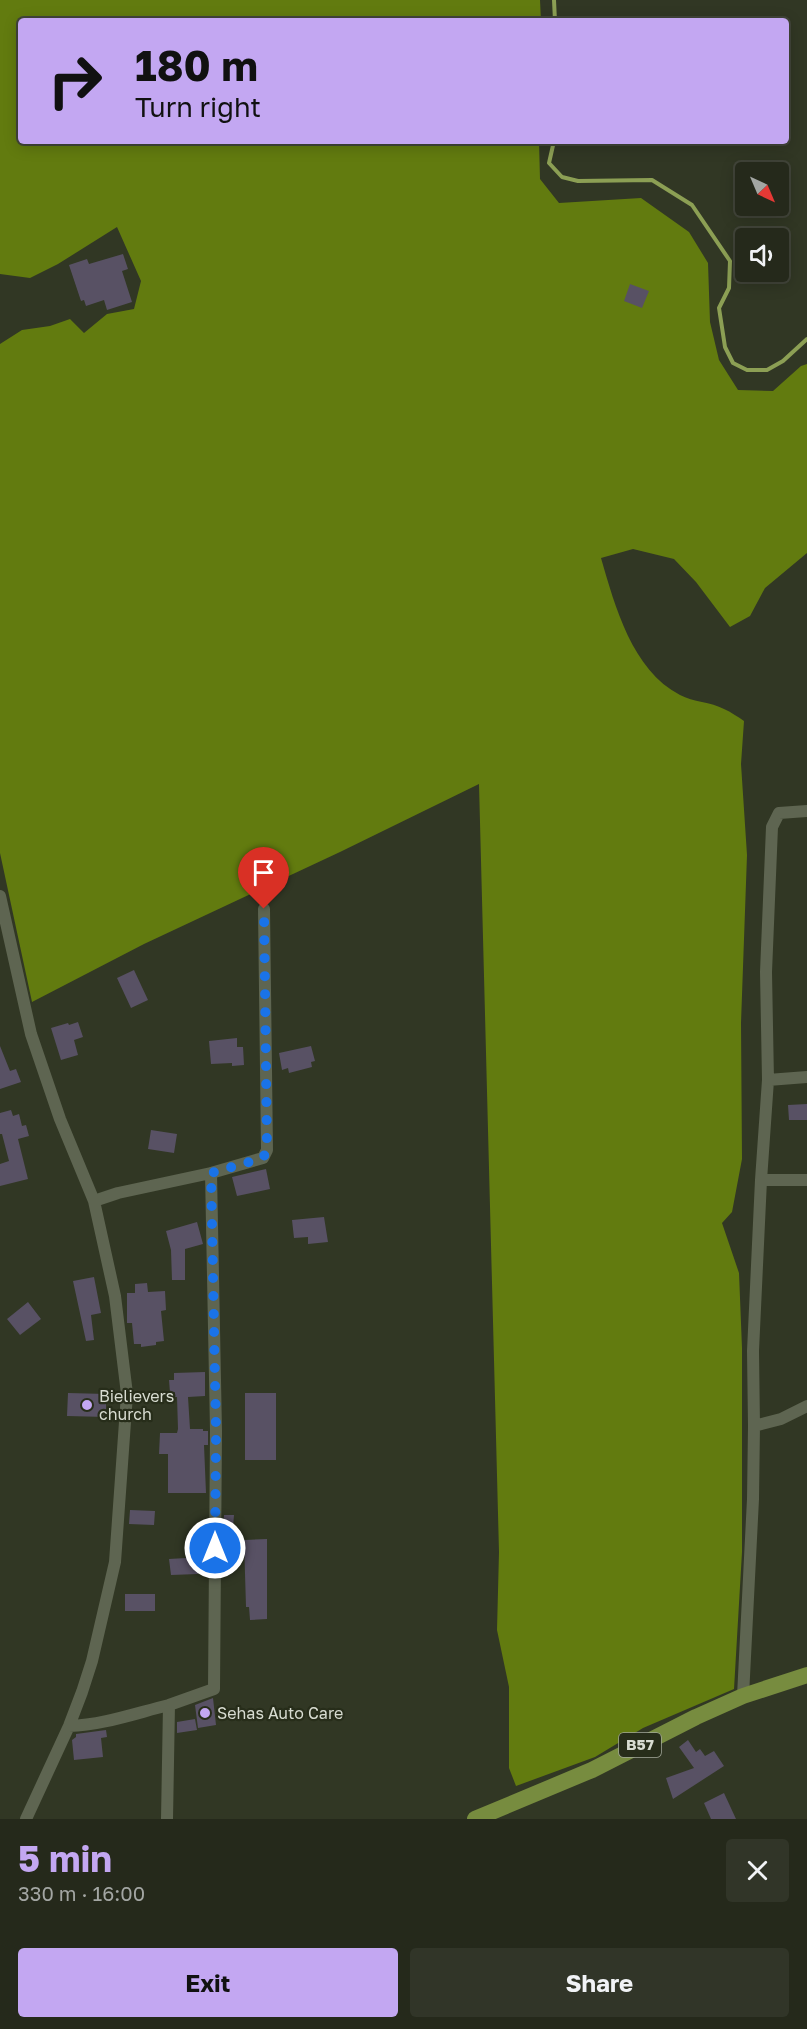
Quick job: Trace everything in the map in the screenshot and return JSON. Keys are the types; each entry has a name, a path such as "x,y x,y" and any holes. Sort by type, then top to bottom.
{"main road":[{"name":"B57","path":"475,1819 592,1770 696,1717 743,1696 807,1675"}],"street":[{"path":"743,1696 753,1499 753,1351 768,1080 766,972 772,827 779,813 807,811"},
{"path":"0,896 31,1034 60,1119 94,1201 115,1296 127,1394 115,1562 92,1661 69,1726 26,1819"},
{"path":"94,1201 118,1193 211,1173 263,1158 267,1150 264,909"},
{"path":"768,1080 807,1077"},
{"path":"69,1726 111,1720 214,1689 216,1431 211,1173"},
{"path":"761,1180 807,1180"},
{"path":"754,1426 781,1419 807,1406"},
{"path":"167,1819 166,1770 169,1704"}],"green space":[{"path":"0,0 540,0 541,18 18,18 18,144 539,144 540,179 559,203 641,198 689,232 708,263 710,322 719,360 738,390 773,391 801,366 807,364 807,553 765,588 750,616 730,627 696,582 674,559 633,549 601,558 619,616 649,670 663,684 680,695 719,707 744,721 741,764 747,855 741,1023 742,1159 732,1212 722,1223 739,1273 742,1348 742,1552 734,1689 643,1728 595,1757 516,1786 509,1768 509,1687 497,1630 499,1552 479,784 144,944 32,1002 0,853 0,344 22,330 50,326 70,319 84,333 107,314 134,309 141,281 117,227 58,264 30,278 0,274"}],"building":[{"path":"123,254 128,269 122,271 132,302 107,310 104,300 86,306 84,300 81,301 69,265 87,259 89,264"},
{"path":"630,284 649,291 642,308 624,301"},
{"path":"134,970 148,1000 131,1008 117,978"},
{"path":"78,1022 83,1037 74,1040 78,1055 61,1060 51,1028"},
{"path":"237,1038 237,1047 243,1047 244,1065 211,1064 209,1041"},
{"path":"0,1046 10,1071 16,1069 21,1082 0,1089"},
{"path":"311,1046 315,1061 311,1062 312,1067 289,1073 288,1068 282,1070 279,1053"},
{"path":"807,1104 807,1120 789,1120 788,1105"},
{"path":"11,1110 13,1116 19,1114 22,1126 26,1125 29,1136 18,1139 28,1179 0,1186 0,1164 9,1161 2,1134 0,1134 0,1113"},
{"path":"151,1130 177,1134 174,1153 148,1149"},
{"path":"266,1169 270,1189 237,1196 232,1177"},
{"path":"324,1217 328,1242 308,1244 308,1237 294,1238 292,1220"},
{"path":"197,1222 203,1244 185,1249 185,1280 172,1280 171,1250 166,1231"},
{"path":"94,1277 101,1313 91,1315 94,1340 86,1341 73,1281"},
{"path":"147,1283 148,1292 165,1291 166,1310 161,1311 164,1341 156,1342 156,1345 141,1347 141,1344 134,1344 132,1323 127,1323 127,1293 135,1293 135,1284"},
{"path":"28,1302 41,1319 20,1335 7,1319"},
{"path":"205,1372 205,1396 188,1397 190,1429 208,1431 208,1445 204,1445 206,1493 168,1493 168,1454 159,1454 160,1433 177,1433 178,1429 177,1397 175,1397 175,1392 170,1393 169,1380 174,1380 174,1373"},
{"name":"Bielievers church","path":"68,1393 106,1394 106,1417 67,1416"},
{"path":"245,1393 276,1393 276,1460 245,1460"},
{"path":"130,1510 155,1511 154,1525 129,1524"},
{"path":"224,1515 234,1515 232,1539 223,1538"},
{"path":"267,1539 267,1619 250,1620 249,1607 246,1607 244,1540"},
{"path":"203,1557 203,1570 197,1570 198,1574 171,1575 169,1559"},
{"path":"125,1594 155,1594 155,1611 125,1611"},
{"name":"Sehas Auto Care","path":"213,1698 216,1725 198,1728 195,1705"},
{"path":"195,1719 197,1730 177,1733 177,1722"},
{"path":"106,1730 107,1737 101,1738 103,1757 74,1760 72,1740 76,1734"},
{"path":"688,1740 696,1752 700,1749 705,1756 714,1751 724,1766 673,1799 666,1778 694,1768 679,1747"},
{"path":"724,1793 736,1819 711,1819 704,1803"}],"waterway":[{"path":"554,0 555,18"},
{"path":"553,144 549,163 562,177 578,181 652,180 692,205 730,261 729,288 719,308 725,347 733,363 747,370 767,370 783,361 807,339"}],"place":[{"name":"Bielievers church","path":"87,1405"},
{"name":"Sehas Auto Care","path":"205,1713"}],"route":[{"path":"215,1548 216,1431 211,1173 263,1158 267,1150 264,909"}]}
